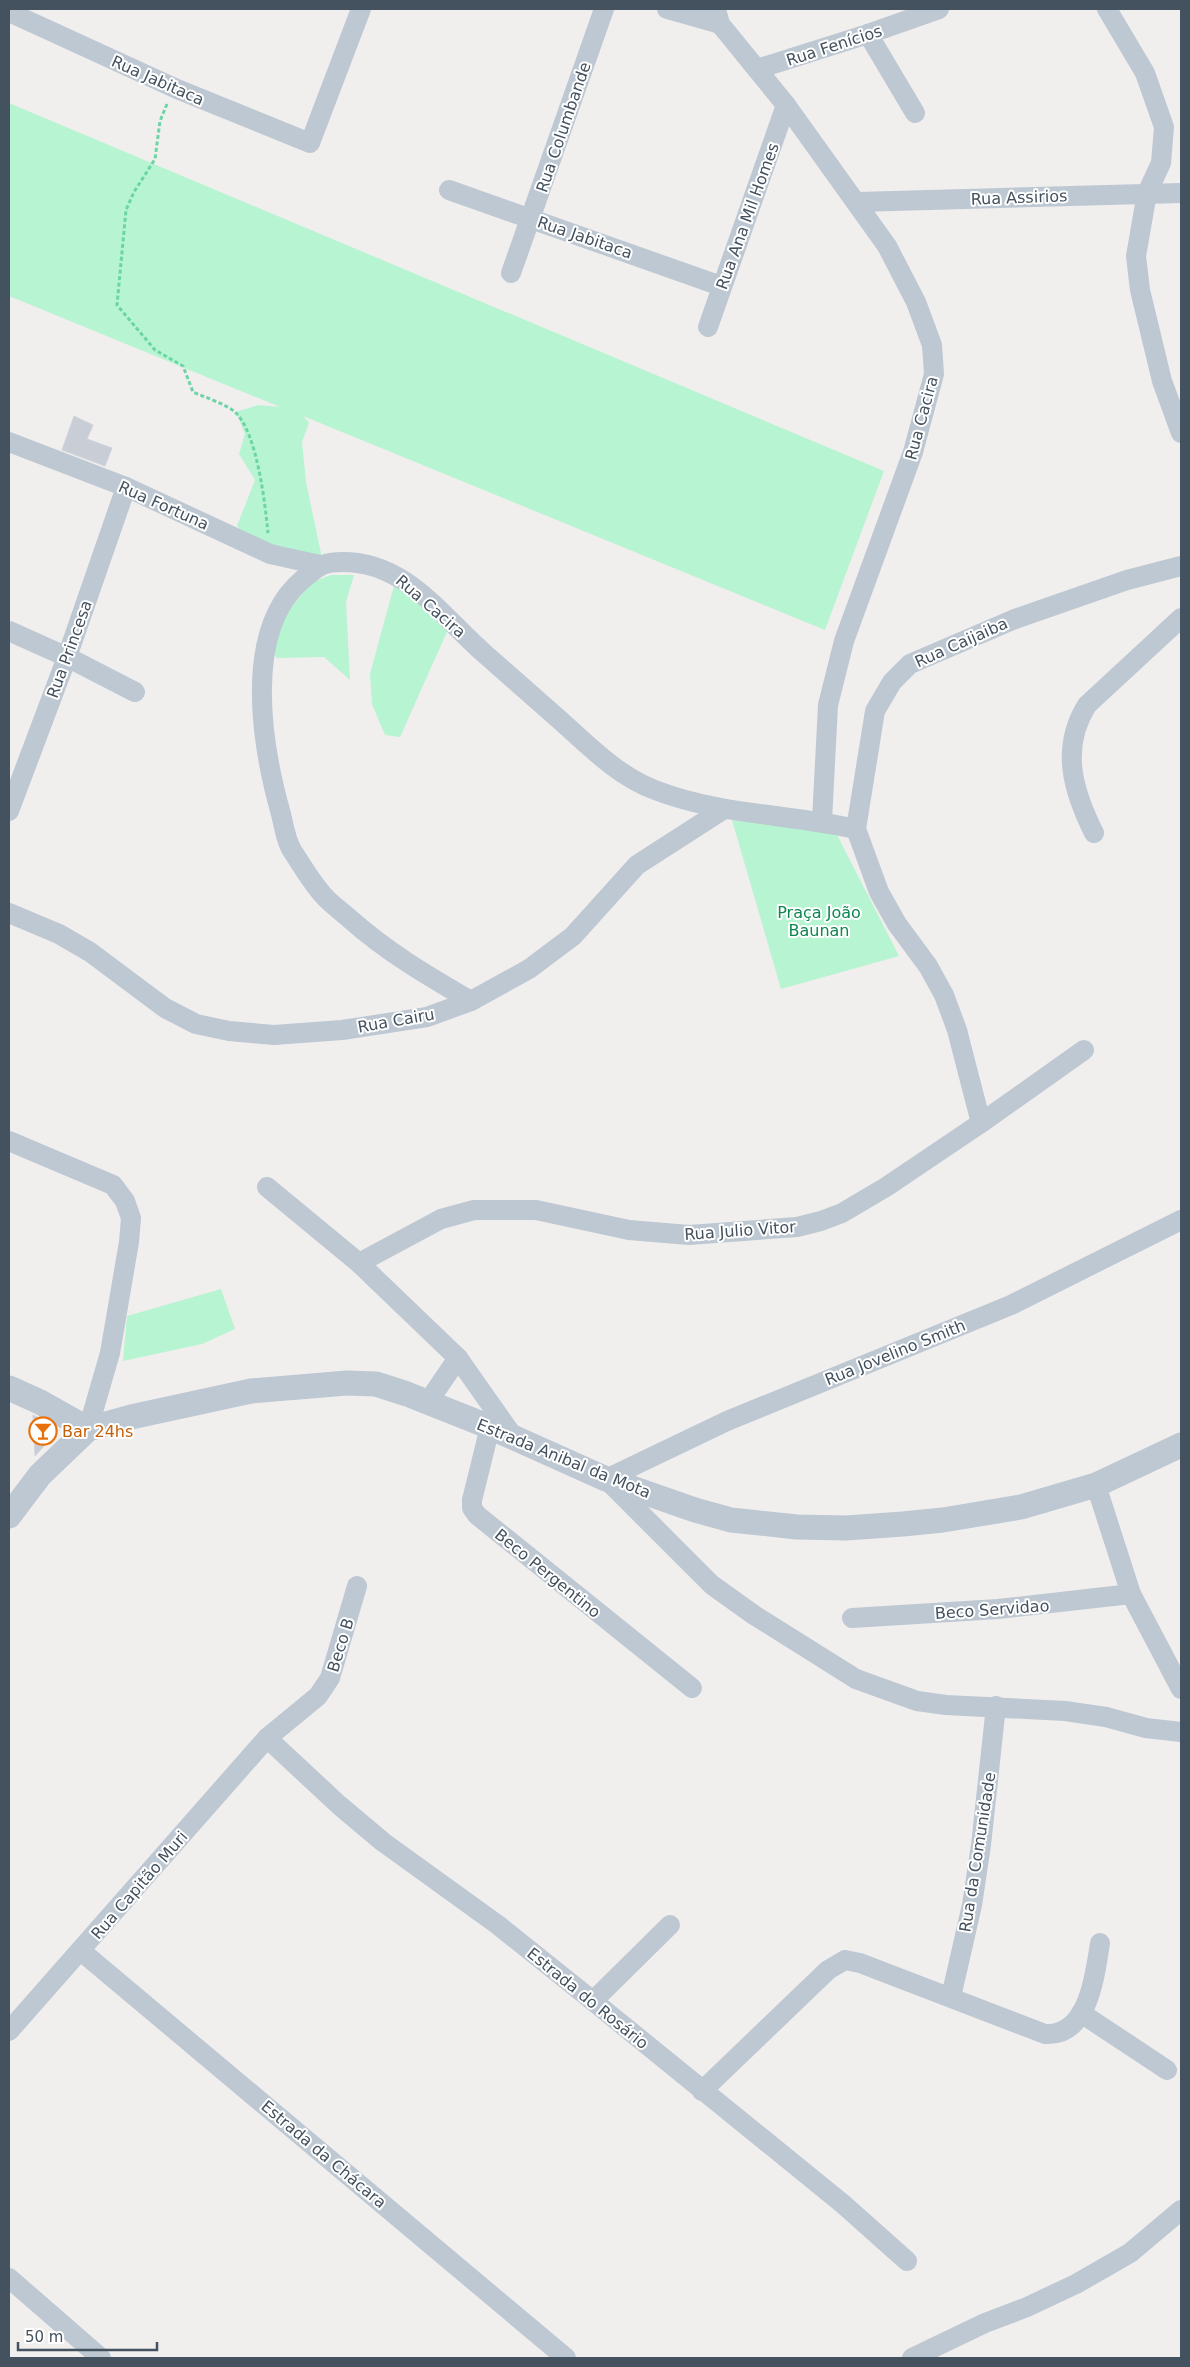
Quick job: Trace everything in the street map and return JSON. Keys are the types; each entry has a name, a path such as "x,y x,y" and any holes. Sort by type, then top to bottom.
{"street":[{"name":"Rua Jabitaca","path":"9,12 161,82 310,143 361,9"},
{"name":"Rua Columbande","path":"511,273 604,9"},
{"path":"667,9 718,16"},
{"name":"Rua Fenícios","path":"757,69 868,34 938,9"},
{"path":"1107,9 1145,73 1164,127 1161,163 1147,193 1136,256 1140,290 1162,382 1181,433"},
{"name":"Rua Cacira","path":"718,16 786,105 887,246 916,302 932,344 934,374 913,452 844,641 828,705 822,821"},
{"path":"868,34 914,113"},
{"name":"Rua Ana Mil Homes","path":"708,327 786,105"},
{"name":"Rua Jabitaca","path":"449,190 722,286"},
{"name":"Rua Assirios","path":"857,202 1181,193"},
{"name":"Rua Fortuna","path":"9,442 126,487 270,554 320,565"},
{"name":"Rua Princesa","path":"9,810 67,657 126,487"},
{"name":"Rua Cacira","path":"320,565 342,562 368,564 391,572 441,610 483,652 605,760 631,779 656,791 724,808 822,821 856,829"},
{"path":"320,565 297,584 281,603 270,629 263,662 263,709 269,770 290,848 324,896 365,932 402,961 471,1001"},
{"name":"Rua Caijaiba","path":"856,829 875,711 892,682 910,664 1015,619 1127,580 1181,566"},
{"path":"1094,833 1080,805 1072,776 1072,746 1078,718 1087,705 1181,618"},
{"path":"9,631 67,657 135,692"},
{"name":"Rua Cairu","path":"9,913 59,934 109,964 165,1008 196,1024 229,1031 274,1035 342,1030 427,1017 471,1001 529,969 573,936 637,865 724,808"},
{"path":"856,829 879,892 897,924 928,966 944,995 957,1030 981,1124"},
{"name":"Rua Julio Vitor","path":"359,1263 441,1219 474,1210 536,1210 629,1230 689,1235 797,1226 842,1213 886,1187 981,1124 1084,1050"},
{"path":"9,1141 113,1185 125,1200 131,1218 129,1242 110,1353 88,1429 40,1402 9,1388"},
{"path":"267,1187 359,1263 458,1358 515,1439"},
{"name":"Rua Jovelino Smith","path":"606,1479 727,1421 1010,1305 1181,1220"},
{"path":"428,1402 458,1358"},
{"name":"Estrada Anibal da Mota","path":"9,1516 40,1475 88,1429 132,1417 251,1392 347,1383 376,1384 428,1402 490,1427 606,1479 731,1520 797,1527 846,1528 943,1520 1021,1507 1096,1485 1181,1445"},
{"name":"Beco Pergentino","path":"490,1427 472,1500 472,1508 477,1516 692,1688"},
{"path":"606,1479 712,1585 761,1620 856,1679 917,1701 946,1705 1066,1711 1106,1717 1154,1729 1181,1732"},
{"path":"1096,1485 1131,1594 1181,1689"},
{"name":"Beco B","path":"267,1738 318,1696 330,1678 357,1586"},
{"name":"Beco Servidao","path":"852,1618 1007,1608 1131,1594"},
{"name":"Rua da Comunidade","path":"951,1997 972,1905 981,1845 996,1706"},
{"name":"Rua Capitão Muri","path":"9,2031 267,1738"},
{"name":"Estrada do Rosário","path":"267,1738 339,1805 383,1842 498,1925 594,2001 702,2091 843,2204 907,2261"},
{"path":"594,2001 670,1925"},
{"path":"702,2091 828,1970 845,1960 860,1963 1045,2034 1055,2035 1065,2029 1087,2004 1092,1989 1100,1943"},
{"name":"Estrada da Chácara","path":"81,1951 566,2358"},
{"path":"1081,2013 1167,2070"},
{"path":"912,2358 985,2323 1028,2307 1076,2284 1130,2253 1181,2210"},
{"path":"9,2278 101,2358"}],"path":[{"path":"161,82 167,102 160,121 155,159 134,192 126,210 118,305 155,350 183,366 193,392 234,411 248,430 264,497 270,554"}],"green space":[{"path":"9,103 884,471 825,630 303,416 309,423 302,442 306,482 322,558 276,546 243,532 237,526 255,480 239,454 245,434 236,412 258,405 280,407 9,296"},
{"path":"331,575 354,575 346,602 350,680 324,657 276,658 272,641 276,625 312,582"},
{"path":"395,582 450,625 400,737 385,735 372,704 370,674"},
{"name":"Praça João Baunan","path":"732,820 835,831 899,956 781,989"},
{"path":"221,1289 235,1329 202,1344 123,1361 127,1316"}],"building":[{"path":"74,416 93,425 87,439 112,448 105,466 62,450"},
{"name":"Bar 24hs","path":"33,1415 52,1425 53,1436 35,1456"}],"place":[{"name":"Bar 24hs","path":"43,1431"}]}
